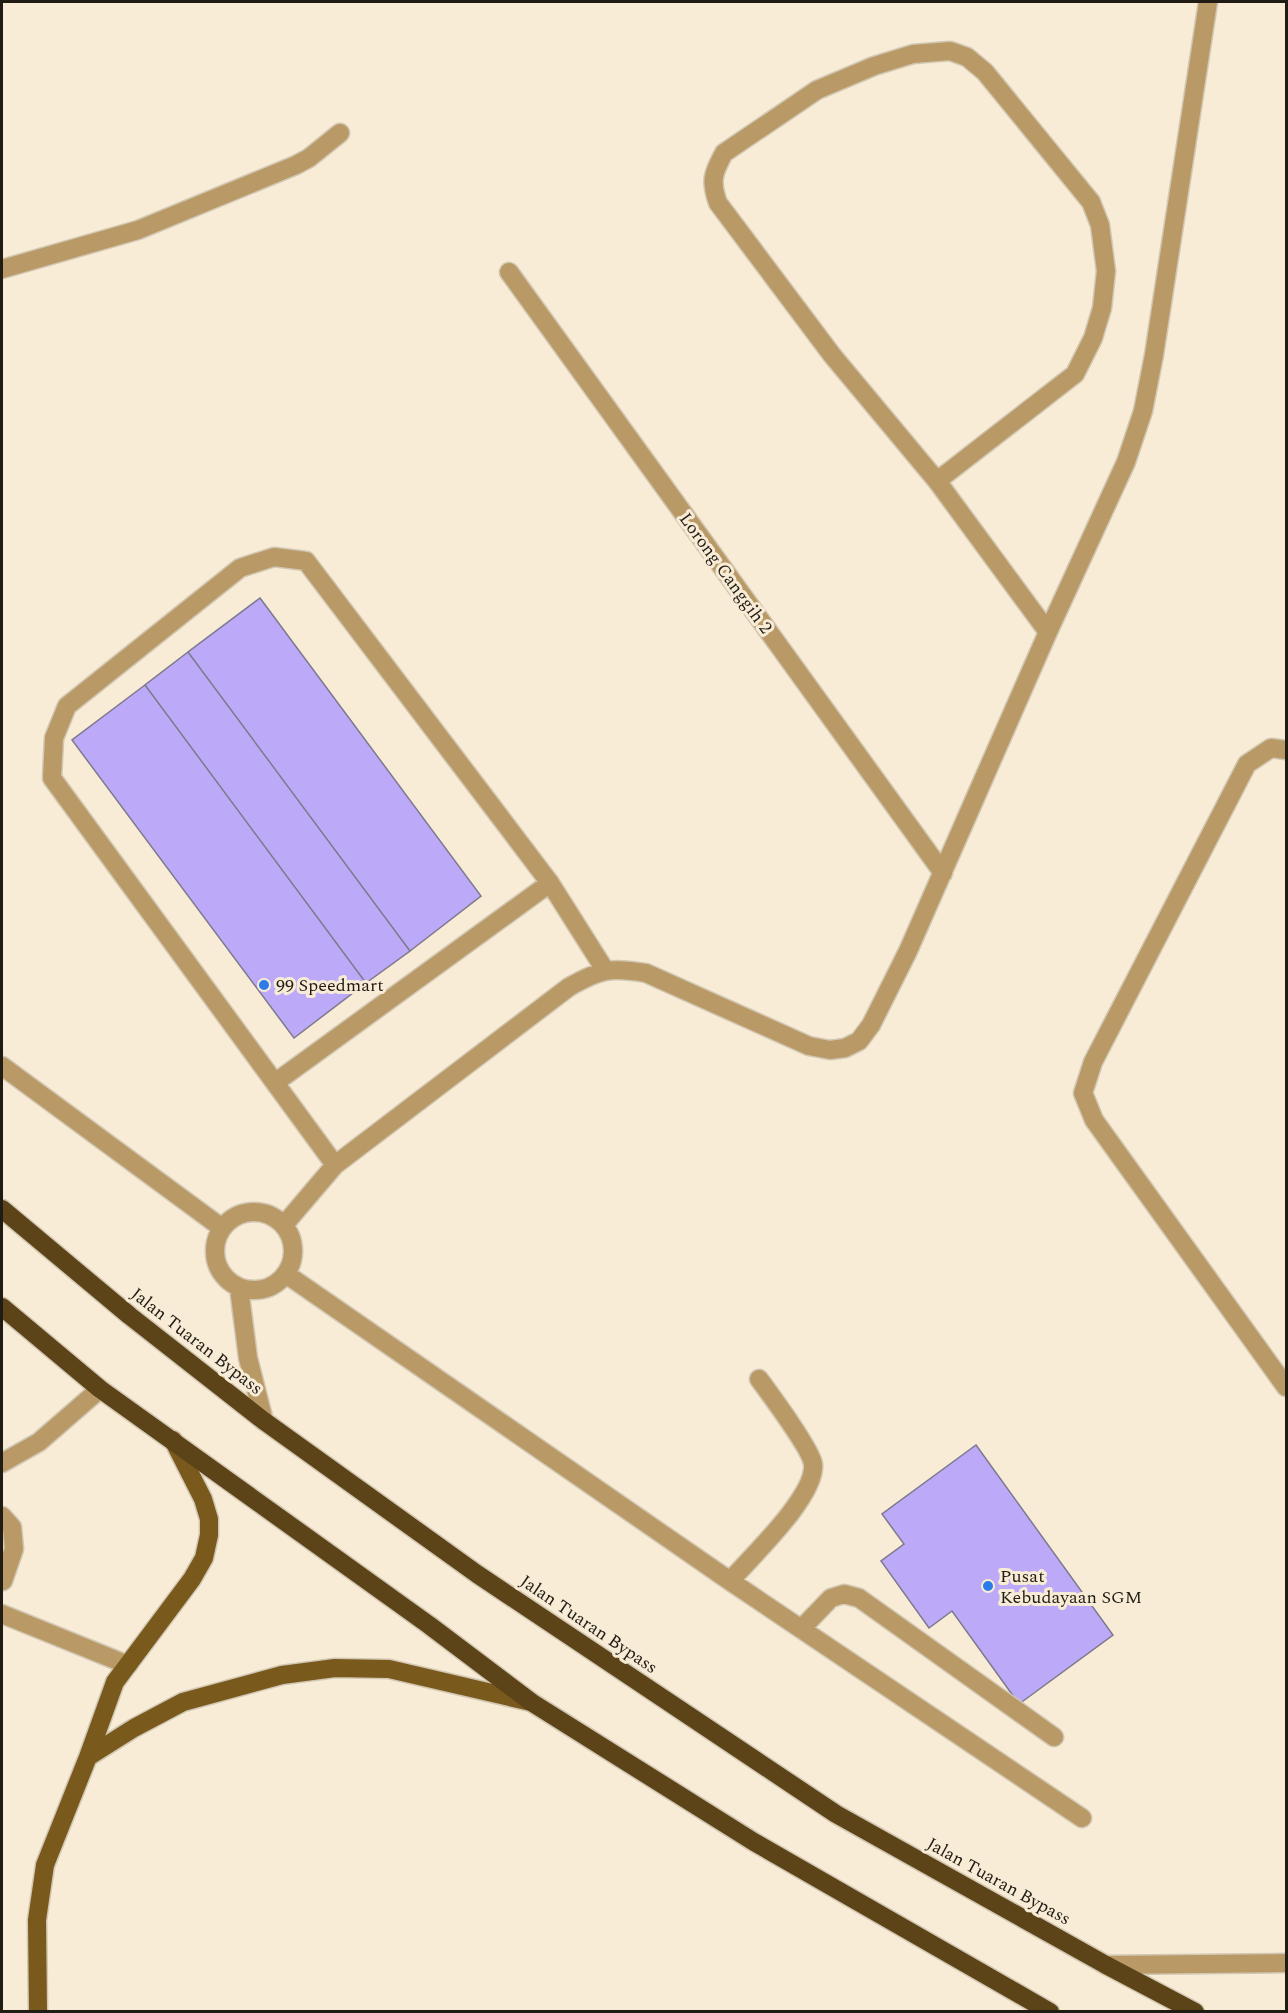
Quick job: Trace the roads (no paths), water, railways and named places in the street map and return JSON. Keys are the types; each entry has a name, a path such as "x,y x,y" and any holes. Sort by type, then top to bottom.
{"highway":[{"name":"Jalan Tuaran Bypass","path":"2,1209 130,1316 264,1421 477,1574 836,1814 1106,1965 1195,2012"},
{"path":"2,1307 100,1389 429,1625 531,1702 754,1842 1050,2012"}],"main road":[{"path":"38,2012 37,1920 45,1865 115,1682 192,1579 204,1558 209,1535 209,1519 203,1499 173,1440"},
{"path":"88,1757 134,1728 183,1702 282,1675 335,1668 389,1669 531,1702"}],"street":[{"path":"284,1225 335,1165 569,987 605,970 622,969 646,973 809,1047 830,1050 845,1048 858,1041 871,1025 908,951 1048,632 1126,462 1143,411 1155,355 1209,2"},
{"path":"937,481 1075,374 1093,338 1102,308 1106,271 1100,225 1091,202 985,72 967,57 950,51 913,54 846,76 817,90 724,153 715,168 712,186 718,202 832,355 937,481 1048,632"},
{"path":"2,269 138,230 296,165 340,134"},
{"name":"Lorong Canggih 2","path":"509,272 943,873"},
{"path":"335,1165 52,778 54,738 67,706 240,568 274,557 306,561 550,883 605,970"},
{"path":"1287,750 1271,748 1247,764 1093,1062 1083,1094 1094,1120 1287,1388"},
{"path":"276,1083 550,883"},
{"path":"2,1066 222,1228"},
{"path":"252,1212 263,1212 274,1217 284,1225 293,1249 292,1262 286,1274 265,1289 252,1291 228,1282 216,1262 214,1250 216,1238 222,1228 230,1220 252,1212"},
{"path":"286,1274 730,1581 1082,1818"},
{"path":"239,1288 248,1358 264,1421"},
{"path":"730,1581 800,1502 810,1483 812,1473 813,1464 805,1447 759,1379"},
{"path":"2,1462 39,1442 100,1389"},
{"path":"2,1516 12,1527 14,1549 3,1581"},
{"path":"801,1629 831,1598 844,1594 860,1598 1054,1737"},
{"path":"2,1614 128,1665"},
{"path":"1106,1965 1287,1963"}],"place":[{"name":"99 Speedmart","path":"264,985"},
{"name":"Pusat Kebudayaan SGM","path":"988,1586"}]}
